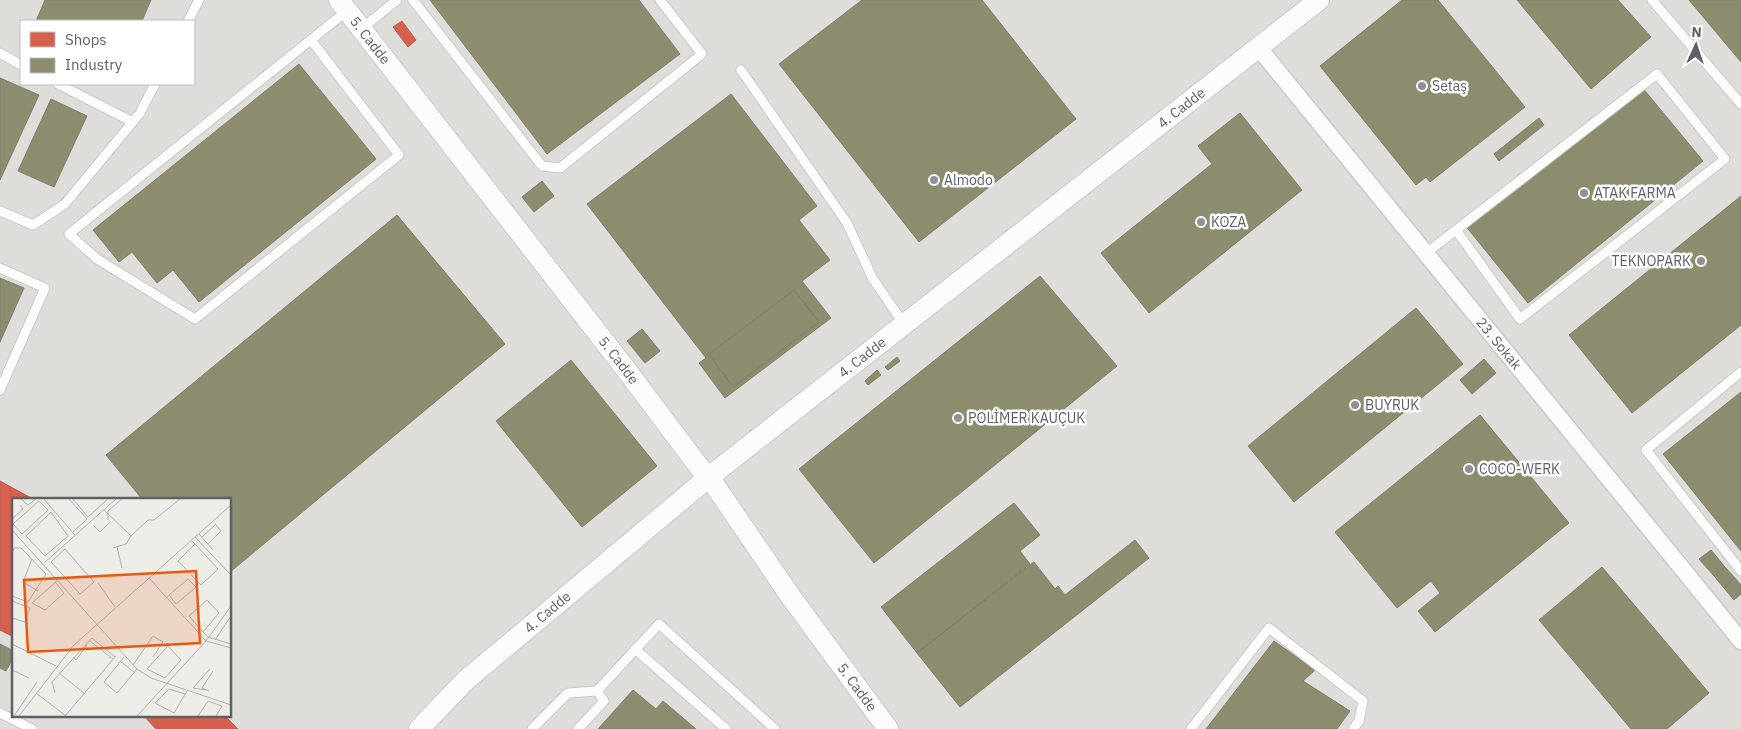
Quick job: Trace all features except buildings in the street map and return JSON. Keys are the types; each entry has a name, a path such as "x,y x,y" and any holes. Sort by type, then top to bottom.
{"street":[{"name":"4. Cadde","path":"419,729 466,680 709,477 1319,0"},
{"name":"5. Cadde","path":"343,6 621,363 700,468 709,477 791,597 888,729"},
{"name":"23. Sokak","path":"1258,47 1741,641"}],"lane":[{"path":"189,20 199,0"},
{"path":"361,29 397,0"},
{"path":"413,0 542,166 560,168 702,54 660,0"},
{"path":"1652,0 1741,104"},
{"path":"311,40 399,154 210,307 195,319 97,259 69,234 311,40 343,6"},
{"path":"0,53 20,64"},
{"path":"741,70 848,223 872,279 904,324"},
{"path":"1426,253 1657,74 1725,159 1520,320 1456,230"},
{"path":"60,85 133,122"},
{"path":"0,211 33,225 65,204 140,113 154,85"},
{"path":"0,268 45,288 0,390"},
{"path":"1741,372 1646,450 1741,571"},
{"path":"532,729 568,693 596,691 659,624 776,729"},
{"path":"1192,729 1269,628 1363,701 1359,721 1353,729"},
{"path":"635,650 726,729"},
{"path":"578,729 604,701 596,691"},
{"path":"0,713 32,729"}],"shaded area":[{"path":"0,0 1741,0 1741,729 0,729"}],"place":[{"name":"Setaş","path":"1422,86"},
{"name":"Almodo","path":"934,180"},
{"name":"ATAK FARMA","path":"1584,193"},
{"name":"KOZA","path":"1201,222"},
{"name":"TEKNOPARK","path":"1701,261"},
{"name":"BUYRUK","path":"1355,405"},
{"name":"POLİMER KAUÇUK","path":"958,418"},
{"name":"COCO-WERK","path":"1469,469"}]}
